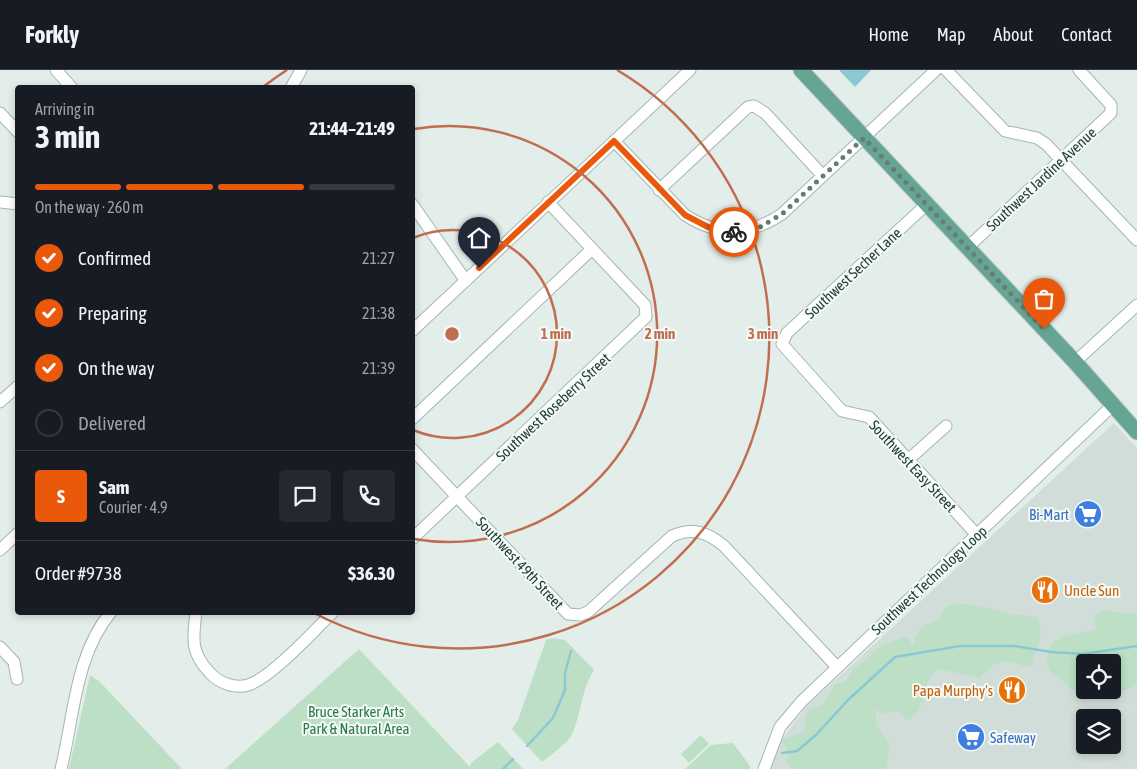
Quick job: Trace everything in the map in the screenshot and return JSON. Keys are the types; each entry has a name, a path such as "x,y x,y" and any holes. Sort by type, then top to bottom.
{"main road":[{"path":"801,70 1075,362 1137,432"}],"street":[{"path":"56,70 69,85"},
{"path":"293,85 302,70"},
{"path":"415,328 690,70"},
{"path":"614,141 685,215 696,222 719,230 733,232 746,230 771,222 782,214 936,70"},
{"path":"946,70 1005,131 1015,135 1037,138 1046,144 1137,240"},
{"name":"Southwest Jardine Avenue","path":"968,248 1112,110 1111,105 1078,70"},
{"path":"659,190 748,107 754,106 765,113 823,176"},
{"path":"0,113 15,129"},
{"path":"0,202 15,204"},
{"name":"Southwest Roseberry Street","path":"415,536 644,321 647,313 645,305 548,202"},
{"name":"Southwest Secher Lane","path":"782,344 787,333 927,204"},
{"path":"415,208 466,281"},
{"path":"415,416 592,249"},
{"path":"1075,362 1137,305"},
{"name":"Southwest Easy Street","path":"782,344 842,411 869,417 977,535"},
{"path":"0,402 15,389"},
{"name":"Southwest Technology Loop","path":"764,769 780,727 801,702 1113,405"},
{"path":"908,460 946,426"},
{"name":"Southwest 49th Street","path":"415,452 563,611 573,615 580,615 594,607 672,536 688,531 704,533 724,546 837,667"},
{"path":"1,546 15,535"},
{"path":"61,769 85,659 95,635 110,615"},
{"path":"196,615 193,637 194,650 198,659 214,677 232,686 241,687 249,685 265,676 330,615"},
{"path":"0,648 14,662 17,679"}],"shaded area":[{"path":"1114,423 1137,448 1137,769 770,769 780,742 806,707"}],"green space":[{"path":"957,603 1037,619 1040,636 1032,665 1026,667 1011,662 1000,662 991,667 980,678 939,669 929,680 919,709 909,720 898,711 883,714 876,709 876,724 890,747 886,769 793,769 786,761 789,752 783,744 783,739 803,733 806,729 804,719 809,710 823,704 835,685 845,682 854,668 867,660 881,646 904,637 909,638 912,647 918,632 925,625 939,619 947,606"},
{"path":"1103,610 1126,614 1137,612 1137,685 1121,690 1121,654 1076,654 1076,691 1052,675 1046,662 1051,644 1065,636 1095,630 1094,616"},
{"path":"552,638 565,640 594,670 589,678 571,736 561,747 542,762 512,729 518,720 546,640"},
{"name":"Bruce Starker Arts Park & Natural Area","path":"359,649 470,767 471,763 498,742 523,769 225,769"},
{"path":"90,675 99,681 182,769 69,769"},
{"path":"701,735 709,744 689,763 681,754"},
{"path":"733,743 750,766 750,769 685,769 711,745"}],"water":[{"path":"839,70 871,70 855,87"}],"waterway":[{"path":"782,753 797,751 816,735 848,700 895,657 960,646 1014,646 1051,652 1083,654 1137,646"},
{"path":"527,746 553,718 565,690 565,673 571,651"},
{"path":"503,769 513,759"}],"way so far":[{"path":"734,232 760,227 771,222 864,138 1044,329"}],"place":[{"name":"Bi-Mart","path":"1088,514"},
{"name":"Uncle Sun","path":"1045,590"},
{"name":"Papa Murphy's","path":"1012,690"},
{"name":"Safeway","path":"971,737"}],"route":[{"path":"479,268 614,141 685,215 708,227 734,232"}]}
